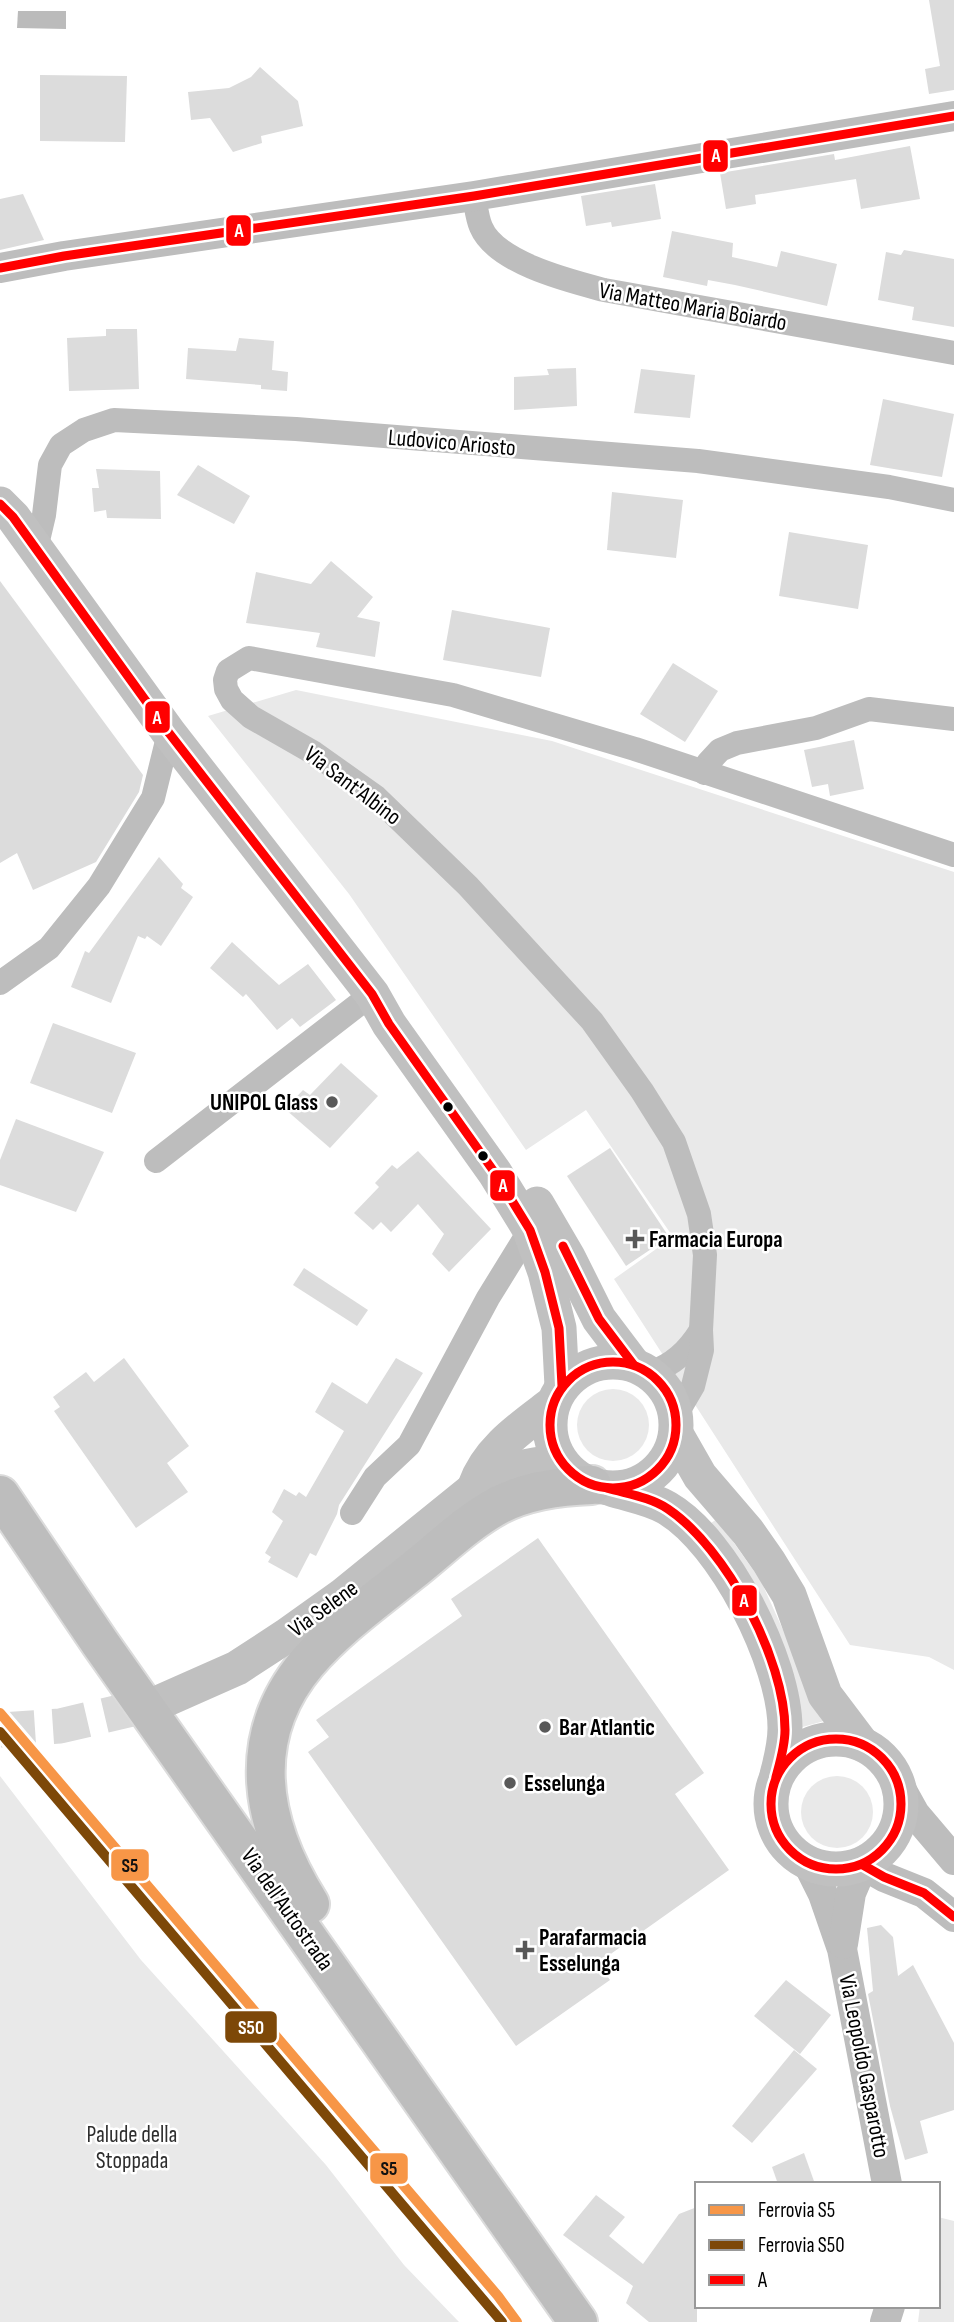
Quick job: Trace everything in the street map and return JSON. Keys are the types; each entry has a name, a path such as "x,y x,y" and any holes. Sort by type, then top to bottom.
{"highway":[{"path":"454,2144 443,2107 426,2072 313,1909 279,1845 271,1820 266,1784 269,1740 277,1714 290,1687 327,1642 472,1523 500,1504 524,1496 563,1487 600,1487"},
{"name":"Via dell'Autostrada","path":"0,1495 100,1643 578,2322"}],"main road":[{"path":"0,504 13,517 169,733 372,994 389,1024 508,1191 530,1230 545,1272 559,1328 557,1395 549,1424 551,1444 560,1461"},
{"path":"372,994 388,1003 474,1110 555,1233 599,1319 667,1392 676,1424 700,1476 748,1532 789,1595 825,1695 862,1744"},
{"path":"557,1395 576,1372 594,1363 614,1361 642,1368"},
{"name":"Via Selene","path":"474,1489 481,1468 503,1443 557,1395"},
{"path":"600,1487 626,1487 644,1480 659,1468 670,1452 676,1424"},
{"name":"Via Selene","path":"158,1703 237,1668 286,1636 342,1596 495,1475 511,1469 560,1461"},
{"name":"Via Leopoldo Gasparotto","path":"560,1461 574,1476 668,1508 706,1545 731,1578 753,1618 776,1672 785,1727 784,1750 771,1796 771,1816 778,1836 787,1848 808,1864"},
{"path":"776,1777 788,1760 803,1747 822,1740 843,1739 862,1744 879,1754 892,1769 900,1787"},
{"name":"Via Leopoldo Gasparotto","path":"863,1865 885,1847 899,1824 902,1805 900,1787"},
{"path":"808,1864 825,1870 844,1870 863,1865"}],"street":[{"path":"0,268 64,256 474,195 954,116"},
{"name":"Via Matteo Maria Boiardo","path":"474,195 481,228 492,244 520,261 563,280 604,290 954,353"},
{"name":"Ludovico Ariosto","path":"36,549 44,515 50,465 61,445 84,430 114,420 296,429 698,461 888,487 954,500"},
{"name":"Via Sant'Albino","path":"676,1424 696,1378 702,1350 705,1255 699,1214 674,1142 599,1031 468,886 376,797 314,753 251,717 232,700 226,689 228,671 249,658 453,695 705,773 954,855"},
{"path":"705,773 708,763 720,750 816,728 869,709 954,719"},
{"path":"0,983 49,948 99,886 153,797 169,733"},
{"path":"156,1161 372,994"},
{"path":"352,1513 375,1477 409,1445 498,1281 530,1230"},
{"path":"498,1281 523,1269 545,1272"},
{"path":"642,1368 672,1363 690,1346 701,1330"},
{"path":"900,1787 915,1814 954,1860"},
{"name":"Via Leopoldo Gasparotto","path":"808,1864 823,1894 842,1949 887,2182"},
{"path":"863,1865 884,1877 924,1893 954,1917"},
{"name":"Via Leopoldo Gasparotto","path":"842,1949 851,1893 863,1865"}],"green space":[{"path":"296,690 552,741 954,872 954,1670 929,1657 850,1645 614,1279 673,1237 586,1110 526,1150 349,894 208,716"},
{"path":"613,1389 633,1395 643,1405 649,1425 643,1445 633,1455 613,1461 593,1455 583,1445 577,1425 583,1405 593,1395"},
{"path":"717,1519 761,1581 824,1721 799,1728 708,1525"},
{"name":"Palude della Stoppada","path":"0,1776 141,1960 326,2165 404,2265 459,2322 0,2322"},
{"path":"837,1776 857,1782 867,1792 873,1812 867,1832 857,1842 837,1848 817,1842 807,1832 801,1812 807,1792 817,1782"},
{"path":"940,2218 954,2221 954,2322 918,2322 920,2308 940,2308"}],"shaded area":[{"path":"18,11 66,11 66,29 17,28"}],"building":[{"path":"929,0 954,0 954,90 929,94 925,69 940,66"},
{"path":"260,67 298,101 303,126 261,136 262,143 233,152 210,118 191,120 188,92 229,88 251,77"},
{"path":"40,75 127,76 125,142 40,141"},
{"path":"910,146 920,199 861,209 856,179 755,195 756,204 726,209 720,173 834,154 835,160"},
{"path":"655,184 661,219 612,227 611,222 586,226 581,196"},
{"path":"23,194 44,240 0,250 0,199"},
{"path":"672,231 733,243 732,257 777,267 781,251 837,264 827,306 708,280 707,286 663,277"},
{"path":"904,250 954,259 954,327 912,320 914,307 878,300 886,252 901,255"},
{"path":"106,329 137,329 139,389 69,391 67,338 106,336"},
{"path":"239,338 274,341 272,370 288,372 287,391 261,389 261,385 186,379 188,348 236,351"},
{"path":"576,368 577,406 514,410 514,377 549,375 547,369"},
{"path":"641,369 695,375 690,418 634,413"},
{"path":"883,399 954,414 942,477 870,465"},
{"path":"198,465 250,496 234,524 177,495"},
{"path":"96,469 160,471 161,519 107,518 106,510 94,512 92,488 99,488"},
{"path":"612,492 683,500 676,558 607,550"},
{"path":"789,532 868,545 858,609 779,596"},
{"path":"331,561 373,597 357,617 380,622 375,657 316,647 320,633 246,623 256,572 311,584"},
{"path":"0,581 143,775 139,792 96,862 33,890 17,853 0,863"},
{"path":"452,610 550,628 541,677 443,660"},
{"path":"673,663 718,691 685,742 640,714"},
{"path":"854,740 864,789 830,796 828,784 812,787 804,750"},
{"path":"159,857 183,884 181,888 193,897 161,946 147,936 145,939 138,936 111,1003 71,987 85,951 89,953"},
{"path":"232,942 279,985 308,964 336,1000 300,1027 292,1018 277,1030 246,994 243,997 210,968"},
{"path":"53,1023 136,1053 112,1113 30,1083"},
{"name":"UNIPOL Glass","path":"341,1063 378,1096 330,1148 285,1109 303,1090 310,1095"},
{"path":"16,1119 104,1152 76,1212 0,1185 0,1160"},
{"path":"610,1148 669,1237 626,1266 567,1176"},
{"path":"418,1151 491,1229 449,1272 432,1254 444,1234 418,1204 391,1232 381,1222 373,1230 354,1213 379,1187 375,1183 392,1165 397,1169"},
{"path":"304,1268 368,1310 357,1326 293,1285"},
{"path":"124,1358 189,1446 167,1463 188,1492 136,1528 54,1411 60,1407 53,1397 86,1372 94,1382"},
{"path":"396,1358 423,1373 339,1505 316,1556 310,1553 297,1578 268,1562 271,1557 265,1553 283,1521 272,1512 284,1489 296,1496 299,1492 306,1497 344,1431 315,1412 332,1382 367,1404"},
{"name":"Esselunga","path":"538,1538 704,1773 675,1794 729,1870 598,1963 610,1980 516,2046 308,1752 329,1737 316,1720 462,1616 451,1599"},
{"path":"881,1925 893,1937 898,1976 913,1965 954,2043 954,2110 920,2121 928,2153 905,2160 890,2106 868,1994 873,1991 867,1928"},
{"path":"786,1980 831,2015 800,2054 754,2016"},
{"path":"794,2050 817,2069 752,2143 732,2126"},
{"path":"804,2153 814,2182 777,2182 772,2167"},
{"path":"596,2195 625,2217 609,2236 643,2264 679,2214 695,2208 697,2322 649,2322 626,2303 633,2286 563,2235"}],"tunnel":[{"path":"0,1730 60,1726 158,1703"}],"rail line":[{"name":"S5","path":"0,1713 498,2296 517,2322"},
{"name":"S50","path":"0,1732 502,2322"}],"transit line":[{"name":"A","path":"0,268 64,256 474,196 954,116"},
{"name":"A","path":"0,504 13,517 169,733 372,994 389,1024 495,1173 530,1230 545,1272 559,1328 562,1386"},
{"name":"A","path":"563,1246 599,1319 633,1364"},
{"name":"A","path":"613,1362 637,1366 658,1380 672,1401 676,1425 672,1449 658,1470 637,1484 613,1488 589,1484 568,1470 554,1449 550,1425 554,1401 568,1380 589,1366 613,1362"},
{"name":"A","path":"607,1488 646,1499 668,1509 690,1527 731,1577 763,1639 775,1671 782,1702 785,1736 776,1777"},
{"name":"A","path":"836,1739 861,1744 882,1758 896,1779 901,1804 896,1829 882,1850 861,1864 836,1869 811,1864 790,1850 776,1829 771,1804 776,1779 790,1758 811,1744 836,1739"},
{"name":"A","path":"863,1865 884,1877 924,1893 954,1917"}],"place":[{"name":"UNIPOL Glass","path":"332,1102"},
{"name":"Farmacia Europa","path":"635,1239"},
{"name":"Bar Atlantic","path":"545,1727"},
{"name":"Esselunga","path":"510,1783"},
{"name":"Parafarmacia Esselunga","path":"525,1950"}]}
